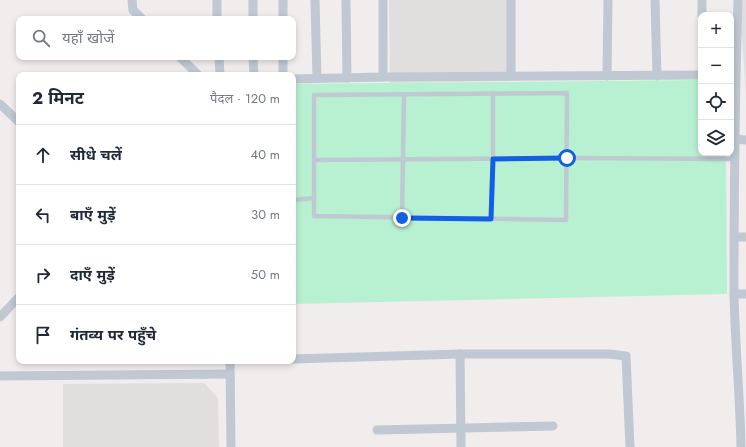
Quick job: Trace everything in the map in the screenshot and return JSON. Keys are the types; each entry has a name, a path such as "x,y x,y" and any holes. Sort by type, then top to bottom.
{"street":[{"path":"132,0 133,10 139,16"},
{"path":"216,0 217,16"},
{"path":"252,0 253,16"},
{"path":"283,0 283,16"},
{"path":"315,0 317,78"},
{"path":"346,0 347,78"},
{"path":"383,0 383,77"},
{"path":"511,0 511,76"},
{"path":"607,76 608,0"},
{"path":"655,0 657,76"},
{"path":"702,0 702,12"},
{"path":"734,60 738,0"},
{"path":"183,60 195,72"},
{"path":"219,60 220,72"},
{"path":"253,60 254,72"},
{"path":"283,60 283,72"},
{"path":"296,79 698,75"},
{"path":"733,84 734,120"},
{"path":"0,104 16,119"},
{"path":"734,139 746,140"},
{"path":"734,156 734,294 743,406 741,447"},
{"path":"735,237 746,237"},
{"path":"734,294 746,294"},
{"path":"0,317 16,300"},
{"path":"460,354 461,447"},
{"path":"296,359 460,354 610,354 626,356 630,447"},
{"path":"230,364 231,447"},
{"path":"0,376 230,374"},
{"path":"377,430 553,426"}],"lane":[{"path":"491,219 493,93"},
{"path":"493,93 567,93 566,220 314,216 314,95 493,93"},
{"path":"402,218 404,94"},
{"path":"314,160 567,158 734,160"},
{"path":"296,200 314,198"}],"shaded area":[{"path":"389,0 507,0 507,81 390,83"},
{"path":"739,0 746,0 746,103 745,79"},
{"path":"204,383 218,398 219,447 63,447 63,384"}],"green space":[{"path":"698,80 698,156 726,156 727,294 296,304 296,84"}],"route":[{"path":"402,218 491,219 493,159 567,158"}]}
